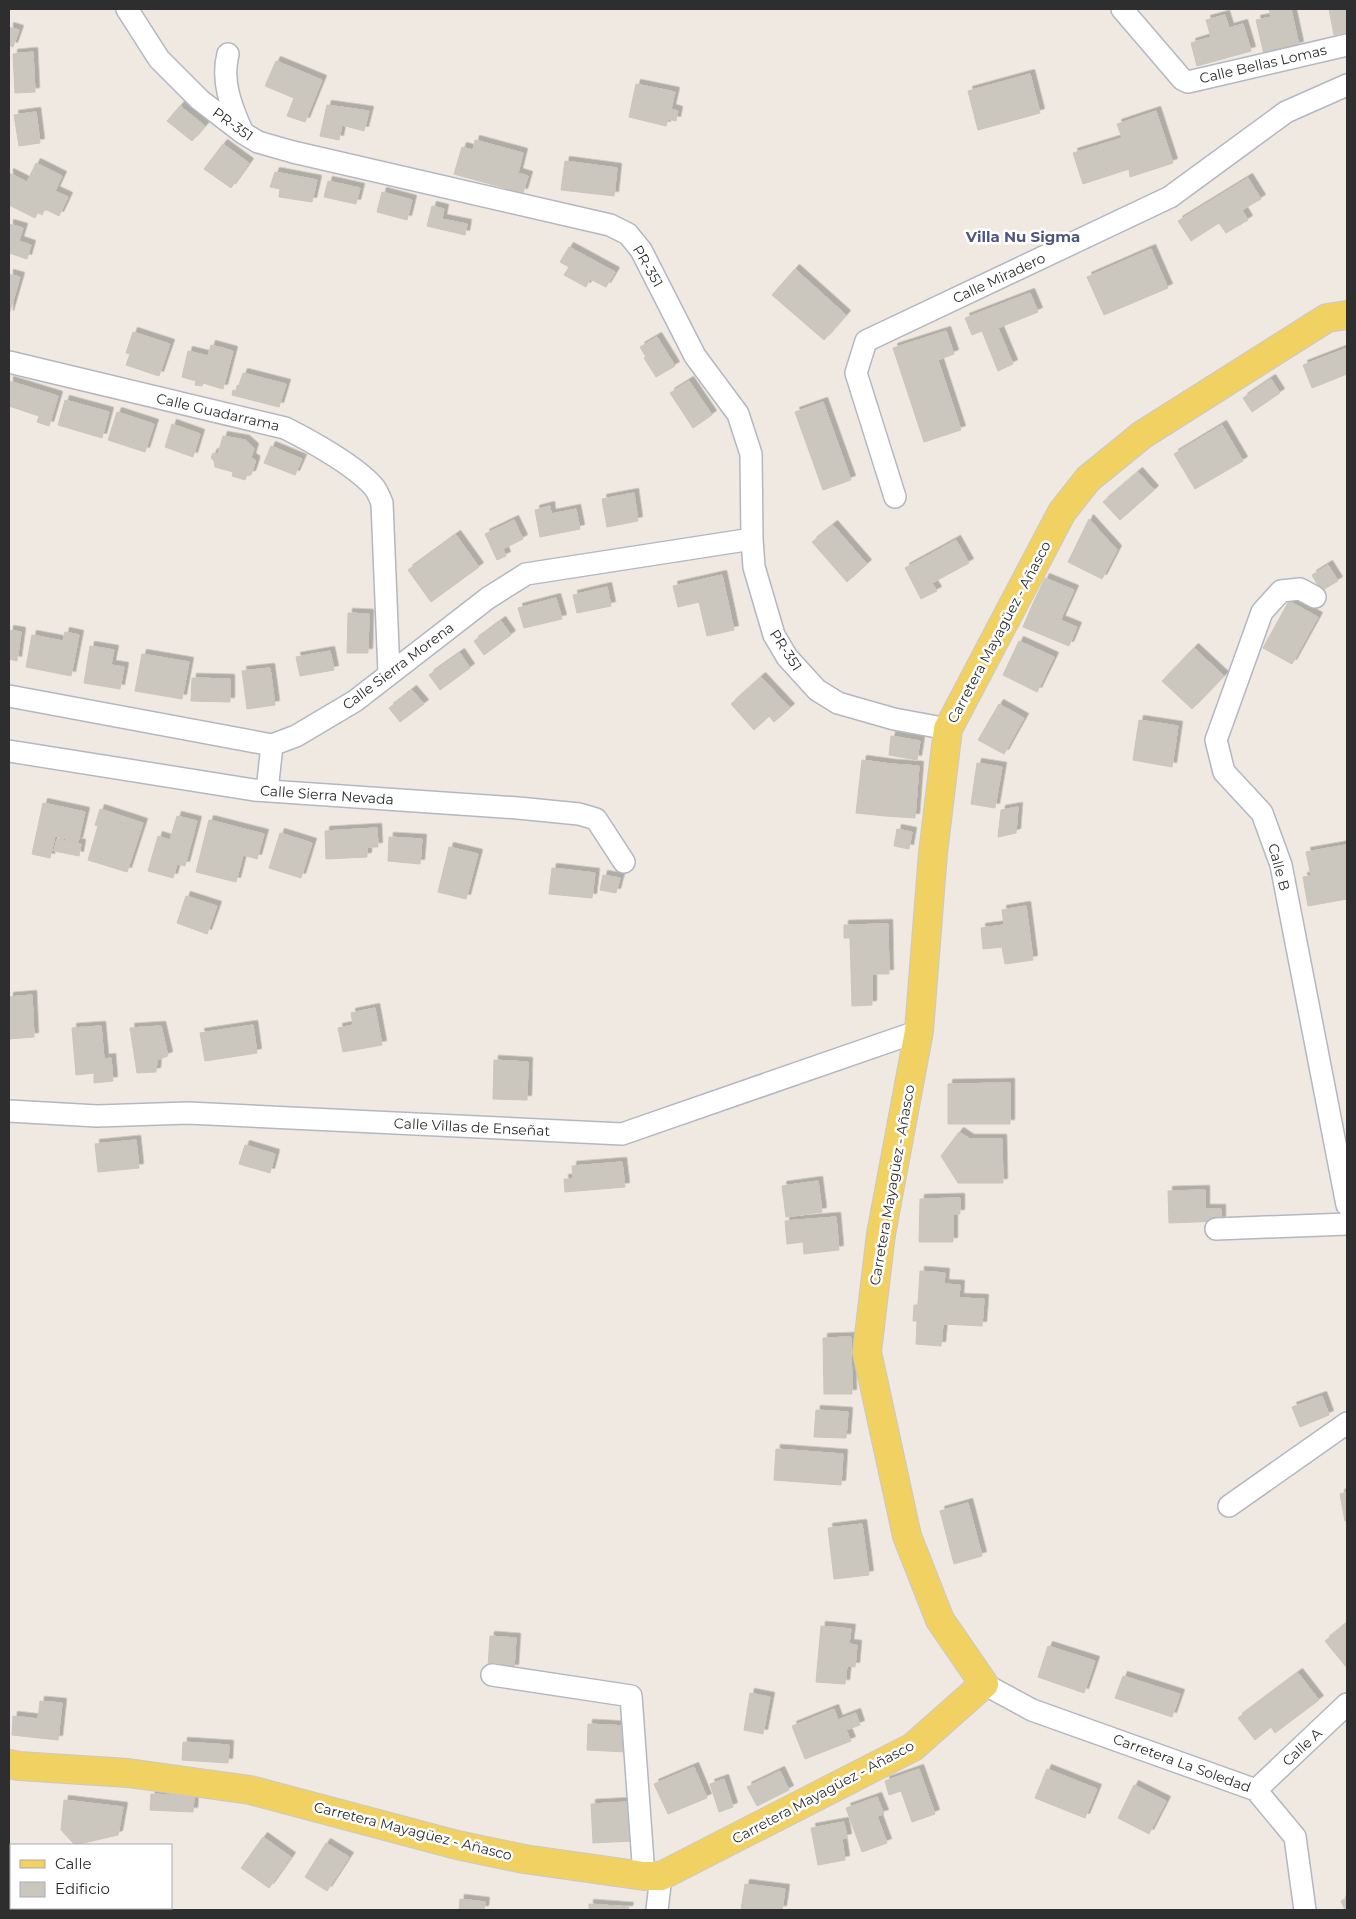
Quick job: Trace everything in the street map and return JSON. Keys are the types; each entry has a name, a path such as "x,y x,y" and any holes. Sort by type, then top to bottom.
{"main road":[{"name":"Carretera Mayagüez - Añasco","path":"9,1764 28,1767 128,1773 250,1790 466,1847 524,1859 653,1876 913,1747 984,1684 940,1620 907,1536 867,1352 882,1234 919,1031 933,853 948,729 1062,512 1088,478 1142,435 1319,323 1327,318 1347,315"}],"street":[{"name":"PR-351","path":"126,9 159,59 200,100 243,133 258,142 293,152 610,225 628,234 641,250 695,356 738,414 751,454 754,567 774,635 787,657 817,690 838,703 894,719 948,729"},
{"name":"Calle Bellas Lomas","path":"1122,9 1182,79 1188,82 1347,45"},
{"path":"228,54 225,64 228,94 243,133"},
{"name":"Calle Miradero","path":"895,497 856,373 866,341 1170,197 1286,112 1347,85"},
{"name":"Calle Guadarrama","path":"9,362 285,428 325,450 360,474 374,487 382,503 389,673"},
{"name":"Calle Sierra Morena","path":"272,745 296,736 355,701 488,598 526,574 752,539"},
{"name":"Calle B","path":"1315,598 1300,589 1281,591 1262,612 1216,740 1224,772 1262,813 1281,865 1347,1205"},
{"path":"9,696 272,745 267,791"},
{"name":"Calle Sierra Nevada","path":"9,751 267,791 508,807 579,814 596,819 624,862"},
{"name":"Calle Villas de Enseñat","path":"9,1111 97,1116 188,1114 622,1134 919,1031"},
{"path":"1216,1229 1347,1224"},
{"path":"1229,1506 1347,1423"},
{"path":"492,1675 631,1696 657,1910"},
{"name":"Carretera La Soledad","path":"984,1684 1032,1710 1256,1790 1294,1837 1305,1910"},
{"name":"Calle A","path":"1256,1790 1347,1704"}],"building":[{"path":"1269,9 1291,9 1299,46 1264,54 1256,20 1271,17"},
{"path":"1329,9 1347,9 1347,32 1334,35"},
{"path":"1225,15 1229,28 1243,24 1251,51 1197,66 1191,43 1211,37 1206,20"},
{"path":"9,27 19,30 13,47 9,45"},
{"path":"33,52 35,92 15,93 13,54"},
{"path":"276,61 322,80 305,122 287,116 294,98 265,86"},
{"path":"1030,74 1040,113 978,130 968,91"},
{"path":"636,84 675,92 671,109 678,111 676,121 668,119 666,126 629,117"},
{"path":"327,105 369,111 364,131 342,125 339,140 320,136"},
{"path":"180,106 205,126 192,141 167,121"},
{"path":"1156,111 1173,163 1130,177 1129,169 1083,184 1073,153 1122,138 1117,124"},
{"path":"36,112 40,143 19,146 14,115"},
{"path":"475,140 523,153 518,173 528,176 523,193 454,174 462,147 473,150"},
{"path":"223,144 249,163 231,188 204,169"},
{"path":"565,161 617,168 614,196 561,190"},
{"path":"36,163 62,176 55,191 68,197 59,216 45,209 42,215 38,212 35,218 9,205 9,173 27,182"},
{"path":"275,172 317,180 312,202 279,197 280,189 270,187"},
{"path":"1248,178 1261,199 1242,210 1248,220 1226,233 1219,223 1191,241 1178,221"},
{"path":"328,181 360,188 356,204 324,197"},
{"path":"382,192 412,200 407,220 377,212"},
{"path":"432,206 444,209 442,219 467,224 465,235 427,226"},
{"path":"9,224 23,228 19,241 31,245 27,259 9,253"},
{"path":"569,247 615,272 606,287 590,279 586,287 564,275 569,267 560,262"},
{"path":"1151,249 1168,288 1104,315 1087,277"},
{"path":"795,269 846,315 824,340 772,295"},
{"path":"9,274 20,277 9,315"},
{"path":"1030,293 1038,312 998,328 1013,364 998,371 982,331 972,335 965,318"},
{"path":"946,331 954,354 938,360 961,430 924,442 893,348"},
{"path":"133,332 170,344 159,376 126,365 130,354 126,353"},
{"path":"657,337 675,366 656,377 644,358 646,357 640,347"},
{"path":"211,345 233,351 223,389 203,383 202,386 195,385 196,381 182,377 188,351 208,356"},
{"path":"1347,348 1347,374 1312,388 1303,365"},
{"path":"243,373 286,384 279,407 232,395 233,390 237,391"},
{"path":"1271,379 1280,393 1252,412 1243,398"},
{"path":"9,381 58,396 49,426 37,422 39,416 9,406"},
{"path":"689,381 712,415 693,428 670,393"},
{"path":"65,400 109,412 102,438 58,425"},
{"path":"823,402 851,480 823,490 795,412"},
{"path":"117,412 154,424 145,452 108,440"},
{"path":"172,424 200,434 193,457 165,447"},
{"path":"1222,425 1243,461 1195,489 1174,454"},
{"path":"223,436 245,440 254,448 251,458 255,460 255,463 251,475 247,475 245,480 232,476 233,472 215,467 214,461 211,458 213,453 218,454"},
{"path":"271,446 302,459 295,475 264,463"},
{"path":"1138,472 1154,490 1120,520 1103,502"},
{"path":"634,493 638,521 607,527 602,499"},
{"path":"550,506 551,514 576,509 580,529 540,537 535,510"},
{"path":"1089,519 1117,550 1102,579 1068,562"},
{"path":"514,520 523,539 503,549 506,556 497,560 485,534"},
{"path":"833,525 867,564 847,582 812,542"},
{"path":"456,535 479,567 431,602 408,570"},
{"path":"956,540 969,563 932,583 937,591 921,599 905,568"},
{"path":"1328,565 1338,581 1321,591 1312,575"},
{"path":"722,575 734,630 707,636 699,602 678,607 673,586"},
{"path":"1045,578 1074,590 1060,621 1031,608"},
{"path":"607,587 611,606 577,613 573,595"},
{"path":"556,598 562,619 524,628 518,608"},
{"path":"1289,601 1318,617 1292,664 1263,648"},
{"path":"1031,608 1077,627 1069,646 1023,627"},
{"path":"348,613 369,614 368,653 347,653"},
{"path":"501,621 511,635 484,655 474,641"},
{"path":"9,630 21,632 17,661 9,659"},
{"path":"65,632 79,635 71,676 26,667 32,635 63,641"},
{"path":"1019,641 1054,657 1037,692 1003,675"},
{"path":"90,646 114,650 111,665 124,667 120,689 84,683"},
{"path":"1194,648 1224,676 1192,709 1162,681"},
{"path":"330,651 334,670 300,676 296,657"},
{"path":"460,653 470,668 440,690 429,675"},
{"path":"142,654 189,662 182,699 135,691"},
{"path":"270,668 275,705 247,709 242,671"},
{"path":"761,677 790,708 774,722 769,716 754,730 731,704"},
{"path":"192,678 230,679 230,702 191,701"},
{"path":"412,690 424,704 400,722 389,708"},
{"path":"999,704 1024,718 1004,754 978,740"},
{"path":"1139,720 1178,726 1172,767 1133,760"},
{"path":"891,736 920,741 917,760 889,755"},
{"path":"862,760 891,764 885,816 856,813"},
{"path":"977,763 1002,767 995,808 971,804"},
{"path":"891,764 919,766 915,818 885,816"},
{"path":"43,803 85,812 78,842 55,836 50,858 32,854"},
{"path":"1018,807 1016,833 998,837 1001,810"},
{"path":"100,809 143,823 127,872 88,860 98,826 95,825"},
{"path":"177,816 197,821 185,866 177,864 173,878 148,871 158,836 170,840"},
{"path":"209,820 264,834 257,859 243,855 236,882 196,872"},
{"path":"377,828 378,847 367,847 367,857 326,859 325,831"},
{"path":"897,829 912,832 909,849 894,846"},
{"path":"280,833 312,843 301,878 269,868"},
{"path":"389,837 422,839 420,864 388,861"},
{"path":"57,839 81,844 79,856 54,851"},
{"path":"1346,845 1347,899 1308,906 1303,877 1311,876 1306,852"},
{"path":"449,847 478,854 466,899 438,892"},
{"path":"552,868 595,873 592,898 549,894"},
{"path":"603,875 620,878 616,893 600,890"},
{"path":"186,896 217,906 207,934 177,923"},
{"path":"1026,906 1033,960 1005,964 1002,947 983,949 981,928 1004,925 1002,910"},
{"path":"888,924 889,974 872,974 872,1005 852,1006 850,938 844,938 844,925"},
{"path":"32,995 34,1037 9,1039 9,997"},
{"path":"375,1008 382,1045 343,1052 338,1028 353,1025 351,1013"},
{"path":"253,1025 257,1053 205,1061 200,1033"},
{"path":"101,1026 104,1059 111,1058 113,1081 94,1083 94,1073 76,1075 72,1028"},
{"path":"161,1026 168,1056 157,1060 156,1072 137,1073 130,1028"},
{"path":"494,1060 528,1062 527,1100 493,1099"},
{"path":"1010,1083 1010,1124 948,1124 948,1084"},
{"path":"959,1132 970,1139 1002,1139 1003,1183 958,1183 941,1156"},
{"path":"136,1140 139,1168 98,1172 95,1144"},
{"path":"245,1145 275,1154 270,1173 239,1164"},
{"path":"622,1162 625,1187 565,1192 564,1179 573,1179 572,1166"},
{"path":"818,1181 822,1212 786,1217 782,1186"},
{"path":"1205,1190 1205,1209 1221,1209 1221,1221 1169,1223 1168,1191"},
{"path":"960,1198 960,1214 953,1214 953,1242 919,1242 920,1199"},
{"path":"836,1217 839,1250 804,1254 803,1242 787,1244 785,1221"},
{"path":"920,1271 945,1273 944,1284 960,1285 959,1298 984,1299 982,1326 943,1324 941,1346 916,1344 917,1321 913,1321 914,1305 918,1305"},
{"path":"851,1337 852,1394 824,1394 823,1338"},
{"path":"1322,1396 1329,1415 1300,1427 1292,1407"},
{"path":"816,1410 848,1412 846,1438 814,1437"},
{"path":"776,1449 843,1454 841,1485 774,1480"},
{"path":"1347,1492 1347,1521 1345,1521 1340,1494"},
{"path":"968,1503 982,1556 954,1564 940,1511"},
{"path":"862,1524 869,1575 834,1579 828,1528"},
{"path":"1347,1623 1347,1668 1325,1641"},
{"path":"821,1626 851,1629 849,1644 857,1645 855,1667 847,1666 845,1684 816,1682"},
{"path":"490,1636 516,1638 514,1669 488,1667"},
{"path":"1048,1646 1095,1661 1084,1693 1038,1677"},
{"path":"1298,1673 1319,1700 1275,1733 1271,1727 1255,1740 1238,1718"},
{"path":"1123,1676 1180,1694 1172,1717 1115,1698"},
{"path":"750,1693 770,1697 763,1734 744,1730"},
{"path":"40,1701 62,1703 58,1740 12,1735 13,1716 38,1719"},
{"path":"834,1709 838,1720 856,1713 860,1725 846,1730 851,1741 805,1759 792,1726"},
{"path":"588,1724 627,1726 625,1752 587,1750"},
{"path":"183,1742 229,1745 228,1763 182,1760"},
{"path":"694,1767 707,1798 668,1814 654,1784"},
{"path":"919,1769 935,1814 912,1822 901,1791 889,1795 885,1781"},
{"path":"1047,1769 1097,1789 1085,1818 1035,1798"},
{"path":"780,1771 789,1790 757,1806 747,1787"},
{"path":"724,1779 733,1807 719,1812 710,1784"},
{"path":"1134,1785 1166,1801 1149,1834 1118,1818"},
{"path":"151,1794 194,1796 193,1812 150,1810"},
{"path":"877,1797 884,1814 877,1816 887,1843 862,1852 846,1808"},
{"path":"64,1800 123,1807 118,1835 74,1844 61,1830"},
{"path":"629,1802 632,1841 593,1843 591,1804"},
{"path":"844,1822 847,1838 842,1839 845,1860 818,1865 811,1828"},
{"path":"263,1837 291,1857 269,1888 241,1868"},
{"path":"326,1843 349,1857 327,1891 305,1877"},
{"path":"745,1884 785,1889 782,1910 741,1910"},
{"path":"1347,1898 1347,1910 1345,1910 1341,1901"},
{"path":"460,1899 485,1902 484,1910 459,1910"},
{"path":"589,1904 629,1907 628,1910 589,1910"}],"district":[{"name":"Villa Nu Sigma","path":"1023,236"}]}
